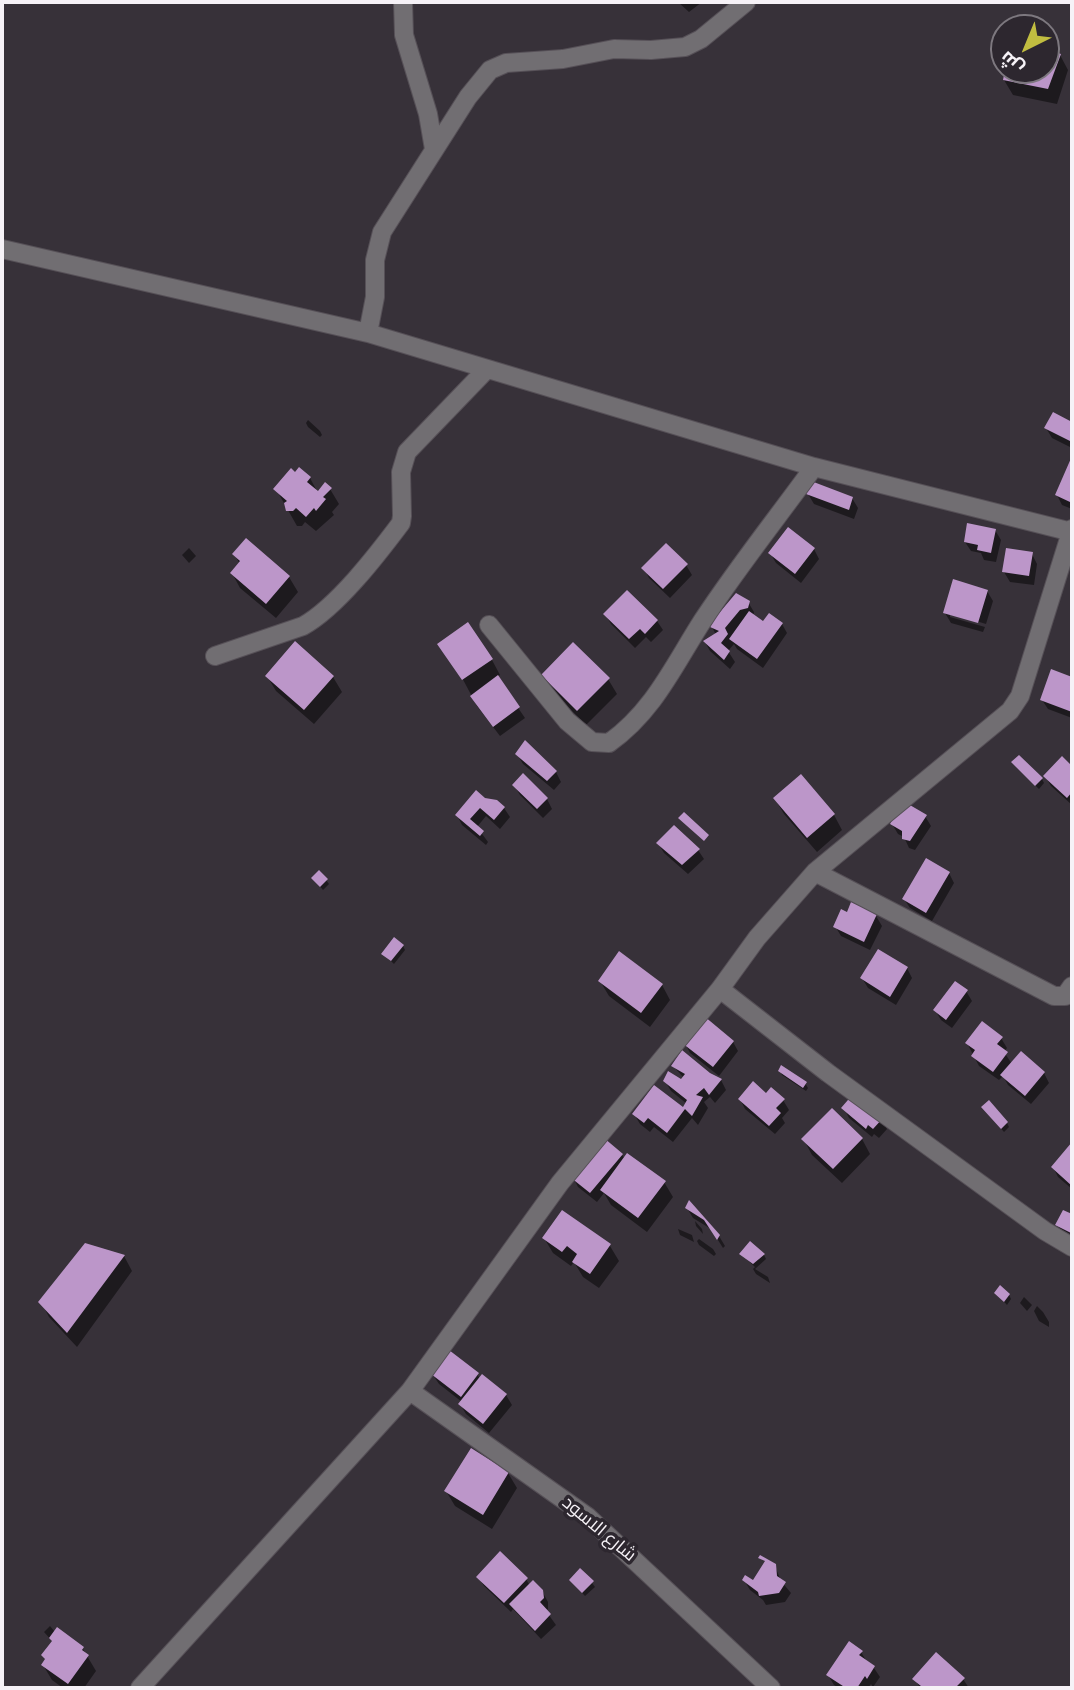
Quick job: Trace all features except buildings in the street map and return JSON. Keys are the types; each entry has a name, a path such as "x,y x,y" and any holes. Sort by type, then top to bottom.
{"street":[{"path":"403,2 404,35 428,114 434,149"},
{"path":"368,333 375,297 375,260 382,232 484,76 498,66 514,62 563,59 614,49 685,47 701,39 746,2"},
{"path":"2,249 368,333 814,467 1072,531 1020,696 1010,711 815,872 757,938 720,989 560,1182 410,1391 140,1688"},
{"path":"215,656 317,619 401,523 401,472 407,452 486,370"},
{"path":"489,625 567,720 592,741 609,743 633,723 657,697 703,620 814,467"},
{"path":"815,872 1054,996 1065,996 1072,986"},
{"path":"720,989 828,1073 1045,1231 1072,1247"},
{"name":"شارع الاسود","path":"410,1391 588,1517 771,1688"}]}
